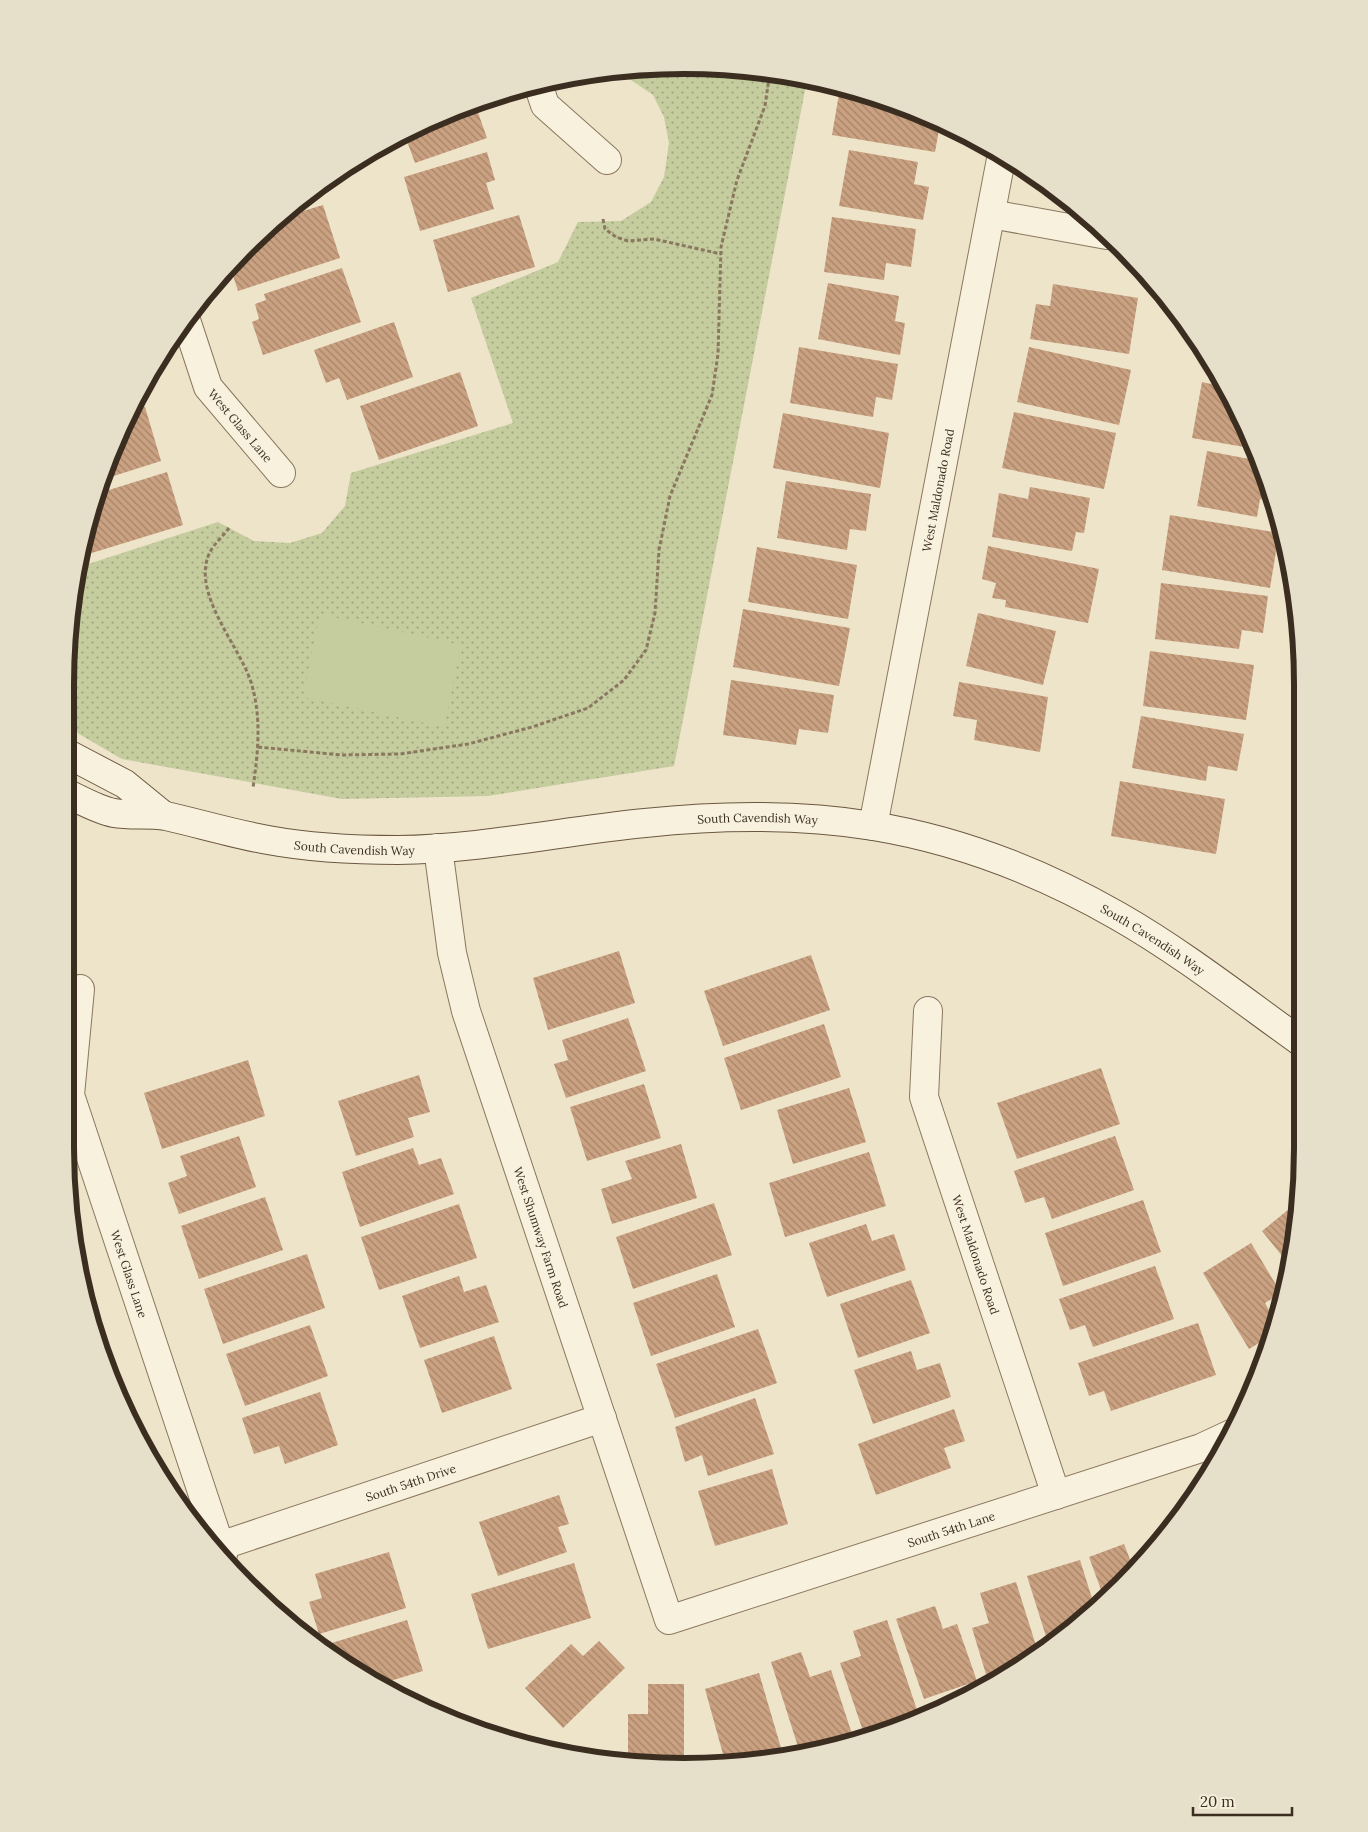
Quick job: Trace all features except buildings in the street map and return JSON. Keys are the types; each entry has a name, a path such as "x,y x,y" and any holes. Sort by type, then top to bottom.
{"street":[{"path":"540,91 545,105 608,160"},
{"name":"West Maldonado Road","path":"874,826 1000,163"},
{"path":"991,214 1093,232"},
{"name":"West Glass Lane","path":"189,329 208,387 281,473"},
{"name":"South Cavendish Way","path":"74,757 125,784 163,815"},
{"name":"South Cavendish Way","path":"74,797 112,813 163,815 215,829 313,846 354,849 438,848 493,843 643,823 697,819 796,818 874,826 940,840 970,850 1001,861 1078,895 1118,916 1171,950 1294,1037"},
{"name":"West Shumway Farm Road","path":"438,848 452,953 466,1011 669,1620"},
{"name":"West Glass Lane","path":"74,1052 80,988"},
{"name":"West Maldonado Road","path":"928,1011 924,1097 1056,1495"},
{"name":"West Glass Lane","path":"74,1107 218,1541"},
{"name":"South 54th Drive","path":"225,1550 602,1418"},
{"name":"South 54th Lane","path":"669,1620 1201,1448 1219,1439"}],"path":[{"path":"258,747 341,755 400,754 468,744 532,727 588,708 624,680 646,650 655,613 659,550 670,496 712,395 718,354 721,247 737,180 765,106 769,80"},
{"path":"602,219 605,229 616,237 628,241 654,239 721,254"},
{"path":"229,528 210,552 205,572 208,594 251,681 258,714 258,747 253,788"}],"green space":[{"path":"684,74 724,75 806,86 674,766 488,796 342,799 122,759 79,734 74,729 75,644 85,565 218,522 254,541 290,543 322,533 345,506 351,473 513,423 471,298 558,262 578,222 621,221 651,202 664,177 669,143 664,117 653,95 628,78 623,77"},
{"path":"320,614 461,645 444,727 303,697"}]}
